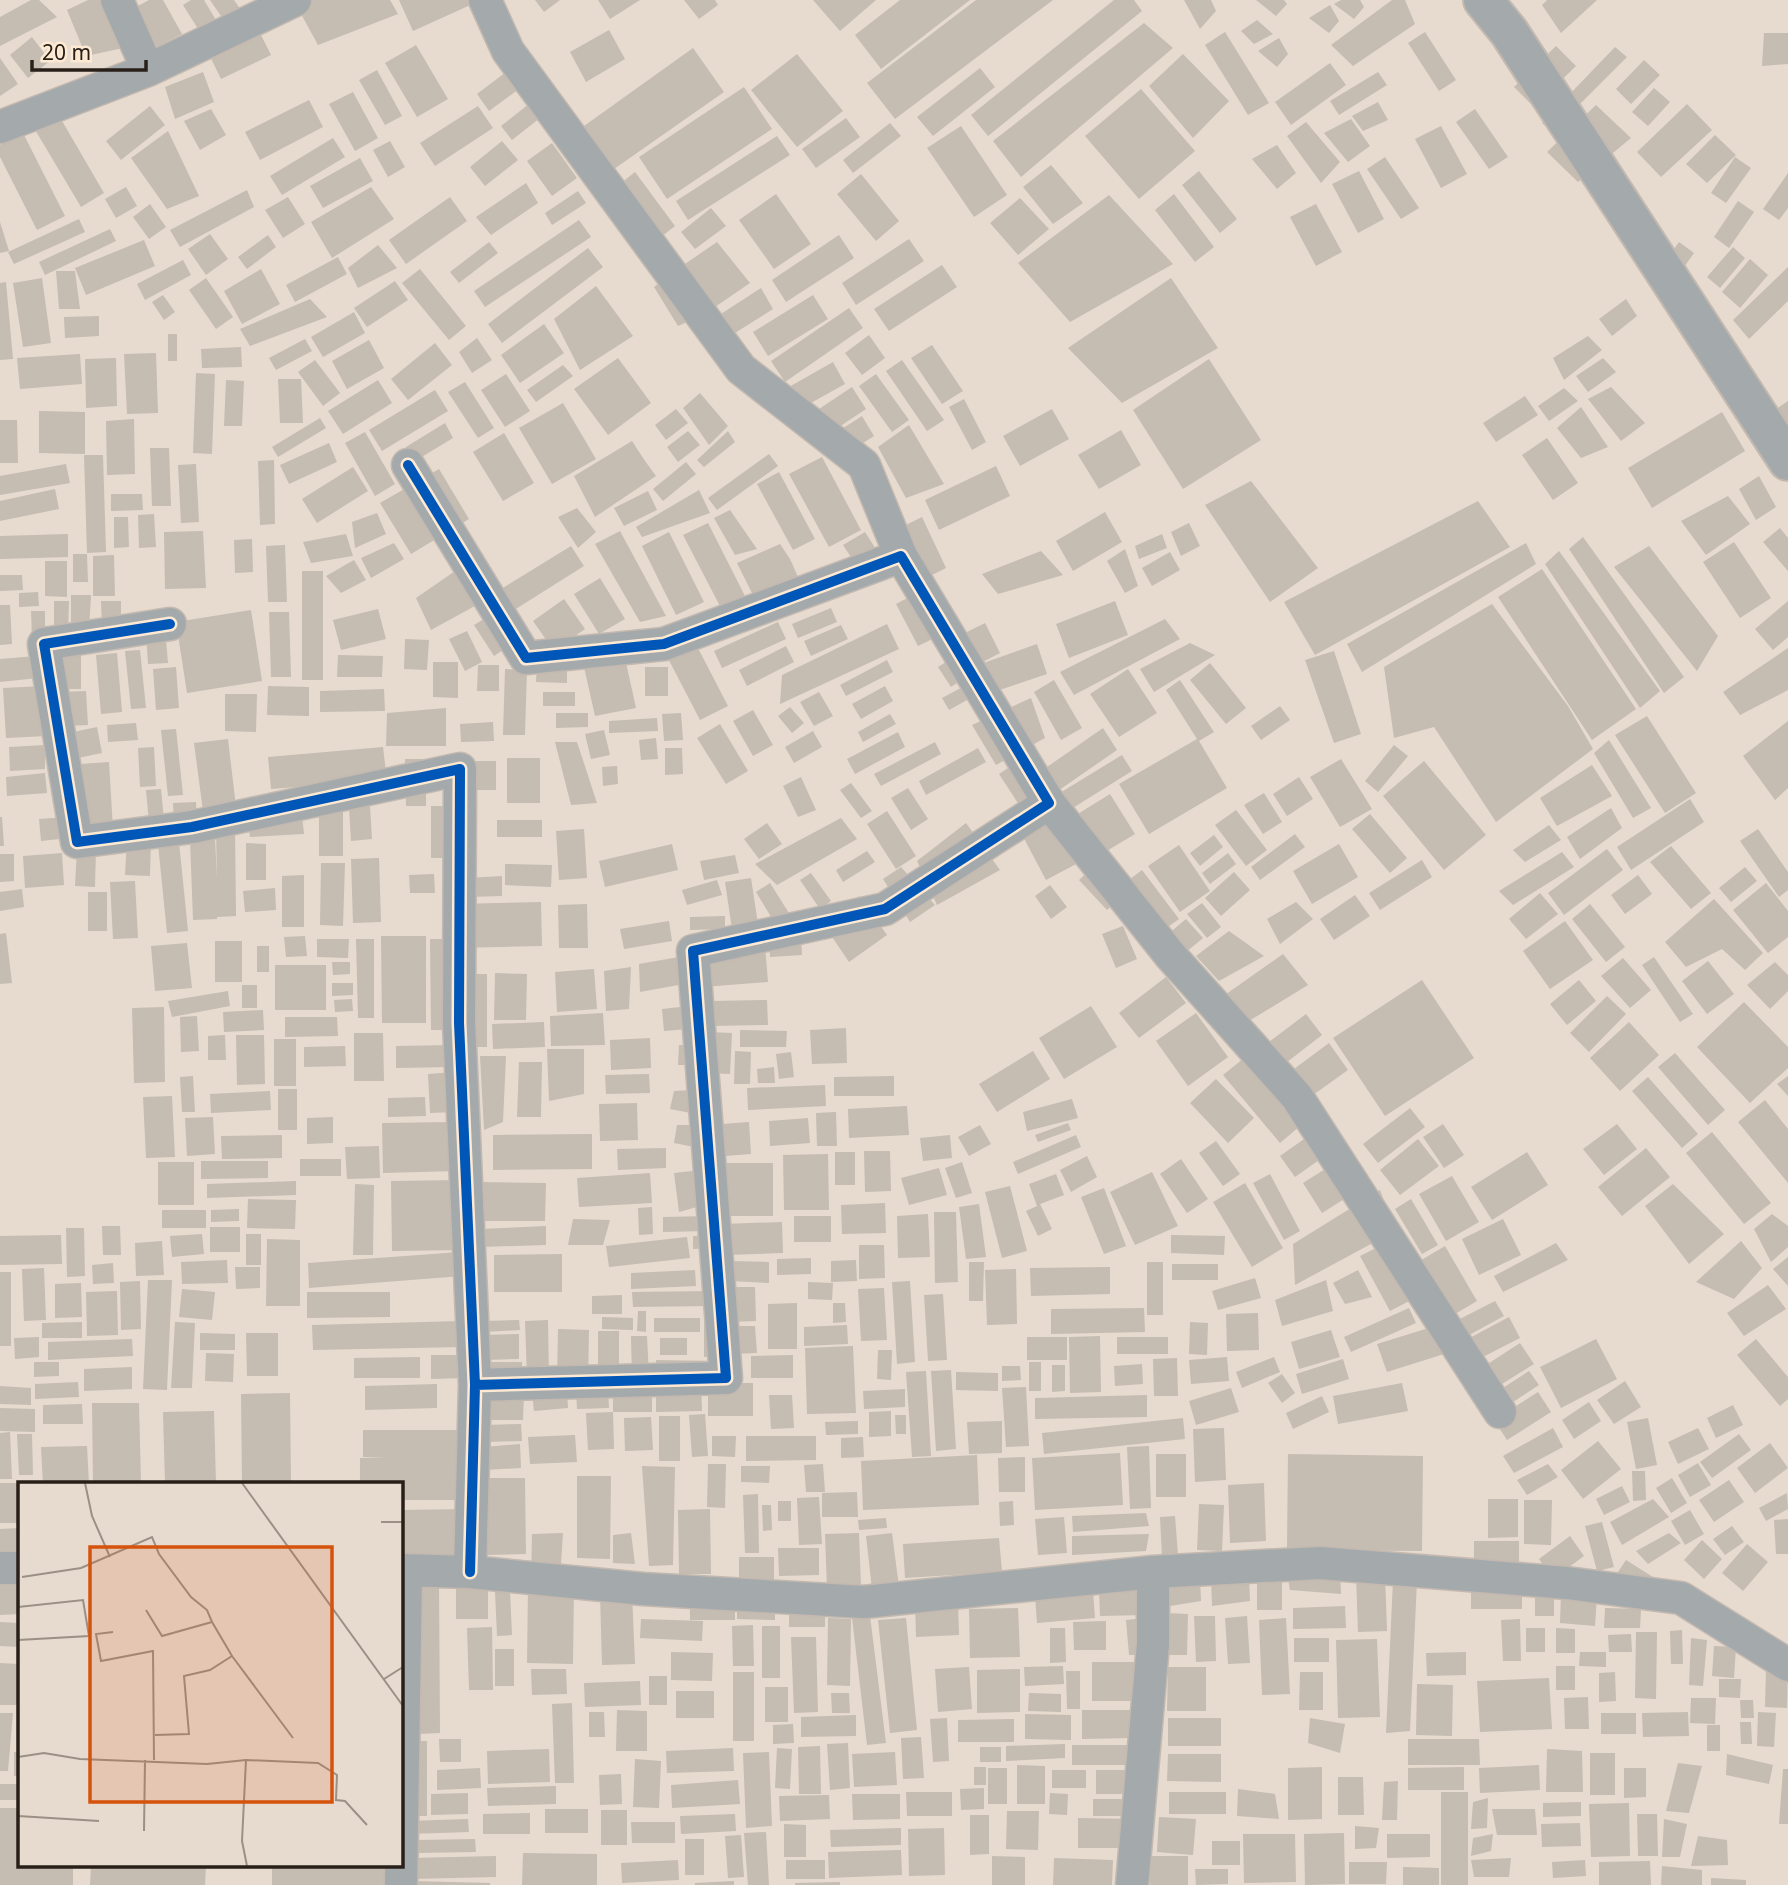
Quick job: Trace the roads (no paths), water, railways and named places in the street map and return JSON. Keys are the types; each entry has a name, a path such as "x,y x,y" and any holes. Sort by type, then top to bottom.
{"street":[{"path":"117,0 148,70"},
{"path":"0,127 148,70 295,0"},
{"path":"485,0 508,51 741,369 864,466 901,556 1049,803 1170,955 1297,1097 1500,1412"},
{"path":"1483,0 1508,33 1788,461"},
{"path":"408,466 526,658 664,645 901,556"},
{"path":"170,624 44,645 77,842 192,827 460,769 459,1023 475,1385 470,1572"},
{"path":"475,1385 726,1378 693,951 885,909 1049,803"},
{"path":"402,1780 404,1570 470,1572 643,1589 864,1602 1153,1572 1320,1563 1567,1583 1681,1598 1788,1665"},
{"path":"0,1568 18,1568"},
{"path":"1132,1885 1153,1644 1153,1572"}]}
